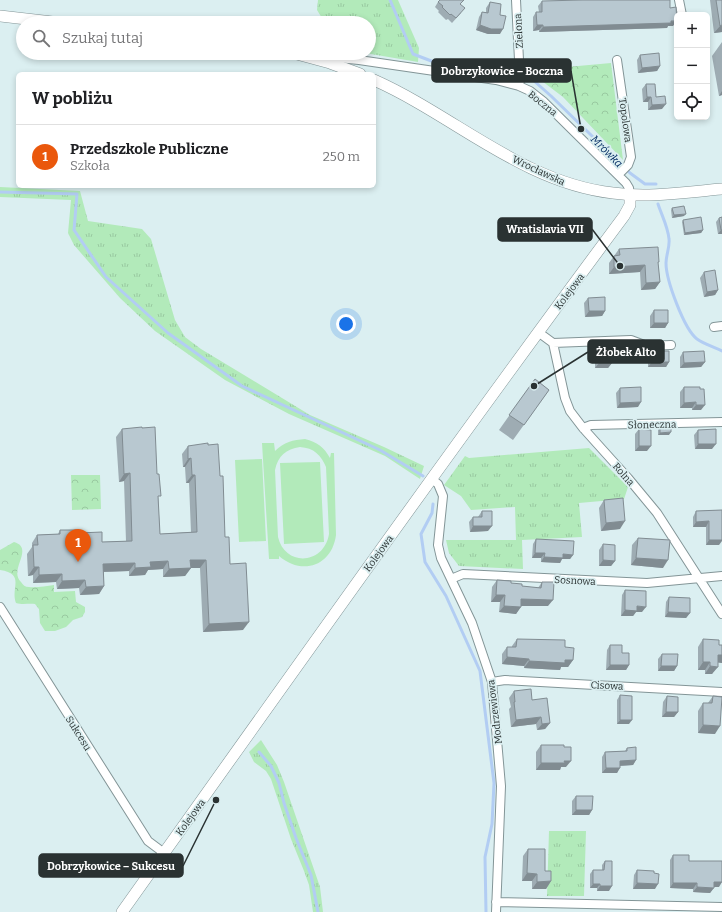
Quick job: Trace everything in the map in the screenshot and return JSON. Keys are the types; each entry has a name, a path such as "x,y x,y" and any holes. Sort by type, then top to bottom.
{"street":[{"name":"Zielona","path":"516,0 520,80 519,86"},
{"path":"679,0 681,12"},
{"path":"0,16 16,18"},
{"path":"319,60 355,72"},
{"name":"Boczna","path":"330,63 335,60"},
{"name":"Boczna","path":"359,60 496,80 519,86 530,91 623,170 630,194"},
{"name":"Topolowa","path":"617,60 631,157 623,170"},
{"name":"Wrocławska","path":"376,81 402,94 501,152 546,176 565,183 588,189 630,194 665,194 722,189"},
{"name":"Kolejowa","path":"122,912 538,332 624,216 630,205 630,194"},
{"path":"538,332 553,343 631,340 647,346 671,345"},
{"name":"Rolna","path":"553,343 567,406 583,428 657,512 722,614"},
{"name":"Słoneczna","path":"583,428 591,425 722,422"},
{"name":"Modrzewiowa","path":"432,479 438,484 442,493 438,545 441,558 472,623 492,682 501,786 496,912"},
{"name":"Sosnowa","path":"451,579 463,574 647,583 722,576"},
{"name":"Sukcesu","path":"0,607 148,842 164,853"},
{"name":"Cisowa","path":"492,682 505,680 722,692"},
{"path":"496,902 722,907"}],"green space":[{"path":"318,0 398,0 419,48 418,62 376,55 376,16 321,16 317,10"},
{"path":"611,63 623,160 563,97 534,75 534,70"},
{"path":"0,187 80,191 88,221 142,229 151,239 175,320 185,337 201,349 310,415 424,466 420,479 385,456 289,414 225,380 155,331 120,298 74,245 68,233 71,200 0,197"},
{"path":"305,439 317,443 323,448 330,458 331,453 334,453 336,535 329,554 322,561 315,565 297,566 279,556 279,559 269,559 262,443 274,443 275,451 285,444","holes":["300,447 316,453 322,459 326,467 329,534 326,544 320,552 313,556 304,558 288,554 282,547 278,537 275,470 278,461 287,451"]},
{"path":"589,448 628,487 624,499 579,503 582,537 522,540 523,569 459,566 449,553 446,540 516,540 515,507 471,510 461,496 444,485 465,456 469,458"},
{"path":"262,459 266,541 239,542 235,460"},
{"path":"320,462 324,542 284,544 280,463"},
{"path":"71,475 100,475 101,509 72,510"},
{"path":"14,542 20,545 22,549 17,572 18,577 24,586 41,587 54,585 54,592 75,591 76,602 85,607 85,612 82,617 73,620 66,627 55,631 45,631 40,623 39,609 35,604 16,603 15,578 8,572 0,570 0,550"},
{"path":"261,740 277,765 284,782 320,887 323,912 313,912 309,885 291,839 271,779 266,771 254,762 249,752"},
{"path":"549,831 586,831 584,896 547,896"}],"building":[{"path":"440,0 464,0 460,4 465,8 456,18 451,14 450,15 442,7 443,6 438,2"},
{"path":"670,0 670,8 676,7 676,12 674,12 674,21 671,21 671,23 543,27 543,25 537,25 536,12 542,12 542,1"},
{"path":"716,0 722,0 722,25 720,26"},
{"path":"490,2 501,4 500,15 506,16 503,29 491,29 480,25 482,12 488,13"},
{"path":"659,53 660,66 642,68 640,55"},
{"path":"646,84 655,84 656,97 665,96 666,104 652,105 651,97 647,97"},
{"path":"684,206 686,214 674,215 672,208"},
{"path":"701,217 703,230 685,233 683,220"},
{"path":"722,217 722,230 721,230 719,218"},
{"path":"658,247 660,282 646,283 645,265 614,267 614,256 620,255 619,249"},
{"path":"715,270 718,290 707,292 704,272"},
{"path":"605,297 605,311 589,311 588,298"},
{"path":"654,310 668,310 668,323 654,323"},
{"path":"651,351 669,351 669,362 652,362"},
{"path":"704,351 705,362 684,363 683,352"},
{"path":"535,379 549,390 524,425 509,415"},
{"path":"641,387 641,402 620,403 620,388"},
{"path":"684,387 700,387 700,389 704,389 705,405 696,405 696,402 684,403"},
{"path":"660,426 671,426 671,432 660,433"},
{"path":"155,427 157,474 159,474 161,496 158,496 160,534 197,532 195,475 192,475 191,458 188,459 188,446 208,443 208,445 218,444 220,476 223,476 225,537 229,537 230,564 246,563 249,622 209,624 206,560 190,560 191,568 169,569 168,561 150,562 151,567 135,568 135,563 103,564 104,586 86,587 85,580 62,581 62,574 39,575 39,567 34,567 33,545 38,545 37,535 60,534 60,530 79,530 79,533 102,532 102,542 132,541 130,473 124,474 122,429"},
{"path":"639,429 651,430 651,446 639,446"},
{"path":"716,429 716,444 698,444 698,430"},
{"path":"623,498 625,521 606,523 604,500"},
{"path":"722,510 722,540 709,540 709,521 696,522 696,511"},
{"path":"482,511 492,511 492,526 473,526 473,517 482,517"},
{"path":"638,538 670,540 668,560 636,558"},
{"path":"536,539 574,541 573,555 563,554 563,558 544,557 545,553 535,553"},
{"path":"603,544 615,545 615,561 603,560"},
{"path":"497,580 511,581 511,583 522,584 522,586 541,588 542,582 554,582 553,600 521,599 521,607 504,606 505,595 496,595"},
{"path":"625,590 646,591 646,607 637,606 637,611 625,610"},
{"path":"669,597 690,598 690,613 668,612"},
{"path":"517,639 565,640 565,647 574,648 573,660 565,660 565,663 529,661 529,659 507,657 507,647 516,647"},
{"path":"703,639 719,640 719,645 722,645 722,655 718,655 718,667 710,666 710,662 703,662"},
{"path":"610,645 622,645 622,653 629,653 629,665 610,665"},
{"path":"662,654 678,654 677,666 661,666"},
{"path":"531,689 532,700 547,698 550,723 542,724 541,717 516,720 514,691"},
{"path":"620,695 632,696 632,720 620,720"},
{"path":"667,696 678,697 678,712 666,712"},
{"path":"713,696 722,697 720,726 703,725 703,703 712,703"},
{"path":"541,745 564,745 564,747 571,747 571,761 564,761 565,763 541,763"},
{"path":"636,747 636,760 620,761 620,768 606,768 605,752 627,751 627,748"},
{"path":"576,796 593,796 592,810 576,810"},
{"path":"528,849 545,849 545,871 551,871 551,881 537,882 537,874 527,873"},
{"path":"673,855 689,855 689,861 722,861 722,882 714,882 714,888 697,887 697,883 673,883"},
{"path":"605,861 612,861 612,886 600,886 600,884 593,884 593,870 604,870"},
{"path":"637,870 654,871 654,873 659,874 658,884 637,883"}],"waterway":[{"name":"Mrówka","path":"390,0 413,54 434,62 511,73"},
{"name":"Mrówka","path":"526,76 533,80 551,96 630,173 645,184 656,184"},
{"path":"0,192 77,194 74,230 106,277 168,333 242,386 380,450 423,476"},
{"name":"Mrówka","path":"658,204 669,239 666,260 669,281 681,315 692,334 697,339 722,351"},
{"path":"433,504 432,513 421,534 425,562 446,596 480,671 494,783 492,824 485,857 486,912"},
{"path":"259,752 271,766 279,783 296,838 311,875 318,912"}],"place":[{"name":"Dobrzykowice – Boczna","path":"581,129"},
{"name":"Wratislavia VII","path":"620,266"},
{"name":"Żłobek Alto","path":"534,386"},
{"name":"Przedszkole Publiczne","path":"78,562"},
{"name":"Dobrzykowice – Sukcesu","path":"216,800"}]}
